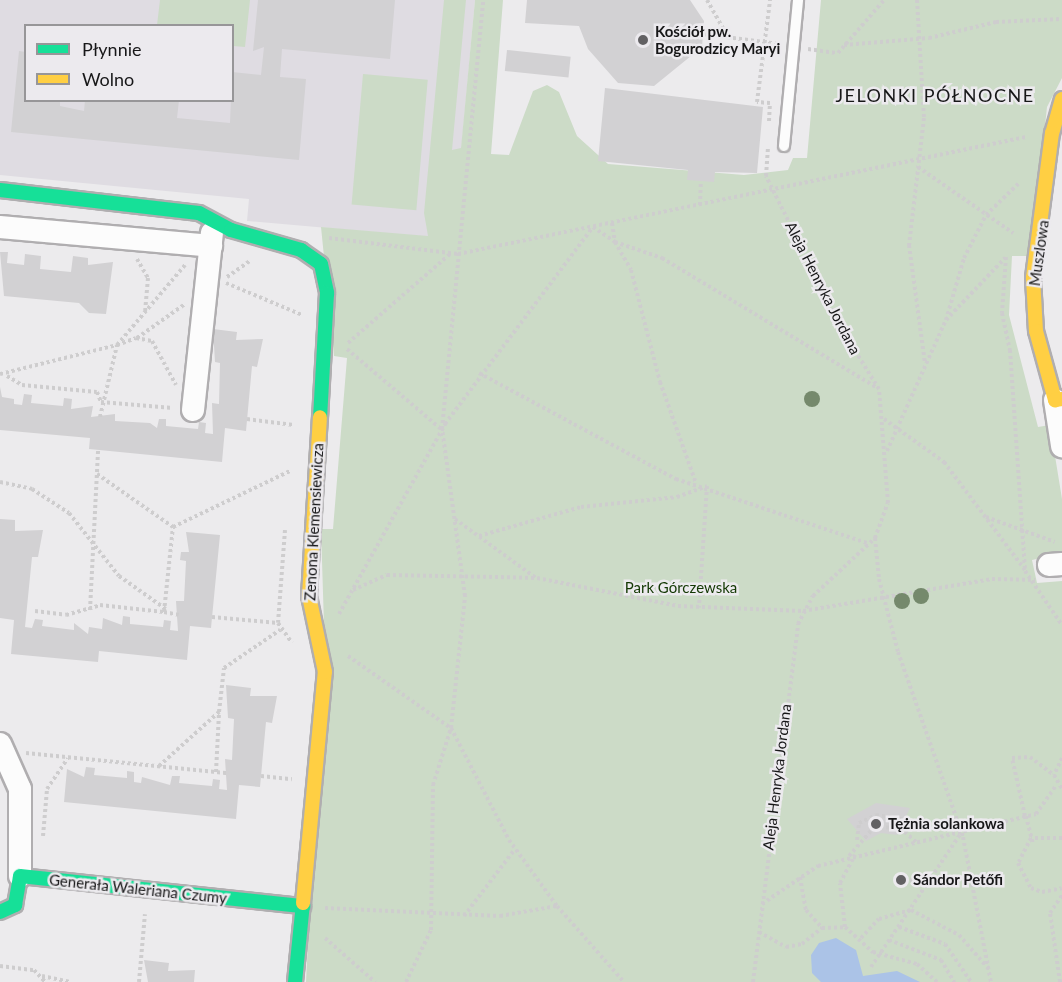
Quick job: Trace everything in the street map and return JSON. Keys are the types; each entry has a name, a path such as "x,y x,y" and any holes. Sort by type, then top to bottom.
{"street":[{"name":"Muszlowa","path":"1058,399 1033,309 1033,278 1042,239 1052,133 1062,99"},
{"path":"0,190 199,213 221,225 212,246 210,287 193,410"},
{"name":"Zenona Klemensiewicza","path":"221,225 314,256 327,293 309,596 325,672 295,982"},
{"path":"0,228 212,246"},
{"path":"1058,399 1062,446"},
{"path":"0,912 15,905 20,876 20,789 2,748"},
{"name":"Generała Waleriana Czumy","path":"20,876 303,906"}],"lane":[{"path":"784,146 798,0"}],"path":[{"path":"406,982 425,946 432,916 433,785 451,728 463,580 442,429 483,0"},
{"path":"707,0 729,37"},
{"name":"Aleja Henryka Jordana","path":"770,0 757,102 770,103 766,176 846,338 879,389 887,452 888,503 875,538"},
{"path":"917,0 924,118 909,244 925,363"},
{"path":"844,45 920,39 996,22 1062,19"},
{"path":"326,238 458,254 1052,133"},
{"path":"918,168 1011,231 1024,248"},
{"path":"887,452 946,320 964,258 987,214 1026,176"},
{"path":"700,205 701,181"},
{"path":"612,223 615,243 631,270 660,382 696,483"},
{"path":"592,227 615,243 662,258 879,389"},
{"path":"336,618 442,429 479,373 592,227"},
{"path":"121,239 148,278 143,314"},
{"path":"946,320 1006,257 1042,239"},
{"path":"100,417 101,402 117,345 195,254 212,246"},
{"path":"442,429 342,347 380,320 450,254"},
{"path":"1006,257 1002,313 1010,351 1025,571"},
{"path":"255,258 221,281 303,316"},
{"path":"6,375 136,338 210,287"},
{"path":"302,327 304,305"},
{"path":"136,338 161,350 167,372 193,410"},
{"path":"479,373 676,480 707,486 867,543"},
{"path":"0,374 22,385 97,392 101,402"},
{"path":"101,402 193,410"},
{"path":"293,436 295,414"},
{"path":"884,419 944,462 1062,625"},
{"path":"247,420 294,425"},
{"path":"90,610 98,450"},
{"path":"289,483 291,460"},
{"path":"173,527 290,471"},
{"path":"97,474 173,527"},
{"path":"0,482 32,489 69,513 94,539 119,576 165,610"},
{"path":"479,536 580,507 677,497 707,486"},
{"path":"699,608 707,486"},
{"path":"983,516 1062,545"},
{"path":"286,517 278,623 280,630 293,643 303,643"},
{"path":"454,519 537,578"},
{"path":"165,610 173,527"},
{"path":"803,611 867,543 875,538 883,595 924,736 962,833 991,982"},
{"path":"352,590 387,575 463,580 537,578 621,599 699,608 803,611 883,595 992,579 1031,580 1050,569"},
{"path":"1025,571 1050,569"},
{"path":"35,611 66,615 90,610 100,605 165,610 179,615"},
{"name":"Aleja Henryka Jordana","path":"753,982 803,611"},
{"path":"212,617 278,623"},
{"path":"216,772 224,668 280,630"},
{"path":"338,649 451,728 515,849 557,906 624,982"},
{"path":"158,767 219,712"},
{"path":"2,748 228,773"},
{"path":"42,844 47,789 69,757"},
{"path":"1033,844 1012,758 1030,757 1054,775"},
{"path":"762,904 800,877 849,857 962,833 1042,810 1056,785 1054,775 1062,759"},
{"path":"1056,785 1062,789"},
{"path":"857,841 854,831 859,824 876,815 902,819 898,828"},
{"path":"849,857 857,841 874,827 898,828 917,843"},
{"path":"871,967 962,833"},
{"path":"1031,838 1062,838"},
{"path":"1031,838 1020,853 1020,875 1042,892 1062,888"},
{"path":"464,916 515,849"},
{"path":"845,927 840,884 855,855"},
{"path":"800,877 806,910 822,928"},
{"path":"904,880 931,880"},
{"path":"139,982 147,890"},
{"path":"1060,982 1050,913 1062,895"},
{"path":"303,906 432,916 522,916 557,906"},
{"path":"861,938 879,919 911,910 958,935 988,969"},
{"path":"301,923 331,941 375,982"},
{"path":"758,932 786,947 802,944 822,928 845,927 879,954 917,964 937,982"},
{"path":"899,927 945,944 970,982"},
{"path":"889,940 941,960 954,982"},
{"path":"0,966 34,970 41,976 70,982"},
{"path":"41,976 43,982"}],"shaded area":[{"path":"0,0 475,0 453,239 247,221 249,199 0,175"}],"green space":[{"path":"160,0 250,0 245,47 234,46 234,24 157,24"},
{"name":"Park Górczewska","path":"444,0 466,0 452,150 461,148 475,0 503,0 491,154 509,155 533,91 547,85 559,92 577,136 608,164 744,175 788,170 793,158 807,158 821,0 1062,0 1062,78 1047,107 1031,256 1012,256 1009,315 1038,427 1050,425 1062,499 1062,553 1032,560 1037,583 1062,581 1062,982 306,982 324,625 321,529 333,529 347,358 334,356 321,227 428,236 424,213"},
{"path":"363,74 428,80 416,210 352,205"}],"water":[{"path":"836,938 856,950 863,976 897,971 920,982 821,982 812,973 811,955 819,943"}],"building":[{"path":"258,0 395,0 390,59 282,49 280,77 306,79 299,160 11,132 19,51 24,52 24,102 60,102 60,106 84,111 85,102 179,102 177,118 230,123 231,102 234,102 234,72 261,75 264,47 253,51"},
{"name":"Kościół pw. Bogurodzicy Maryi","path":"527,0 690,0 704,21 702,47 654,86 618,83 588,49 579,26 525,23"},
{"path":"507,50 571,57 568,78 505,71"},
{"path":"605,88 763,107 757,173 715,172 714,182 687,180 688,170 598,161"},
{"path":"0,252 8,252 7,263 24,265 25,254 41,256 40,269 71,272 73,256 88,258 88,265 113,262 106,314 89,313 79,303 4,296"},
{"path":"213,329 237,332 236,340 263,339 257,367 252,366 246,431 225,428 222,462 89,449 90,438 0,430 0,387 2,397 14,399 14,404 22,405 24,394 32,395 31,403 63,406 64,398 72,399 71,409 93,406 91,417 115,414 115,421 150,423 157,428 159,419 166,419 166,426 198,429 199,422 206,423 205,433 213,434 212,403 219,404 220,363 215,362"},
{"path":"0,519 15,520 15,531 43,530 38,557 32,557 25,627 32,628 35,619 43,620 42,626 74,630 74,623 88,634 89,627 102,629 103,618 122,625 123,616 130,617 130,624 163,627 164,620 171,621 170,630 178,631 176,601 184,601 186,561 180,560 181,552 189,552 186,532 220,535 211,628 190,626 187,660 99,651 98,662 11,654 14,620 0,618"},
{"path":"226,685 251,688 250,696 277,696 272,723 266,722 260,787 239,785 236,819 64,802 67,769 84,777 86,767 95,768 94,775 127,778 127,771 134,772 134,782 141,783 142,777 170,785 172,776 180,776 179,783 212,786 213,779 220,780 219,789 227,790 225,759 232,760 234,719 228,718"},
{"name":"Tężnia solankowa","path":"876,803 910,808 897,835 881,833 866,841 847,819"},
{"path":"144,960 169,963 168,971 195,970 194,982 148,982"}],"traffic: fast":[{"path":"0,190 199,213 231,230 301,250 321,264 327,293 320,417"},
{"path":"0,912 15,905 20,876 303,906"},
{"path":"295,982 303,903"}],"traffic: slow":[{"path":"1062,99 1052,133 1033,278 1036,331 1055,400 1062,399"},
{"path":"303,903 325,672 309,596 320,417"}],"place":[{"name":"Kościół pw. Bogurodzicy Maryi","path":"643,40"},
{"name":"Tężnia solankowa","path":"876,824"},
{"name":"Sándor Petőfi","path":"901,880"}],"district":[{"name":"JELONKI PÓŁNOCNE","path":"935,95"}]}
